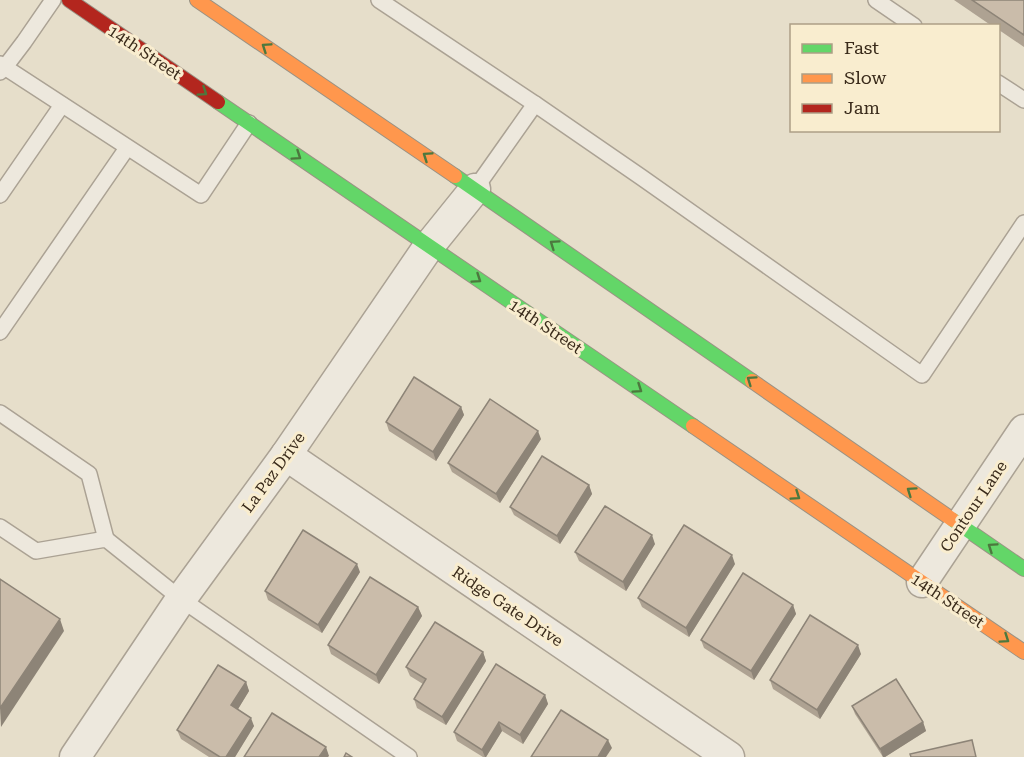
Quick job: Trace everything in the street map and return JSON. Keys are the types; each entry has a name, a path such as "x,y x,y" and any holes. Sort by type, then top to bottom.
{"main road":[{"name":"14th Street","path":"69,0 1024,652"},
{"path":"197,0 475,189 1024,569"}],"street":[{"name":"La Paz Drive","path":"78,756 181,599 286,455 429,246 475,189"},
{"name":"Contour Lane","path":"922,582 1024,430"},
{"name":"Ridge Gate Drive","path":"286,455 729,757"}],"lane":[{"path":"53,0 2,68 201,195 249,123"},
{"path":"379,0 641,177 922,375 1024,223"},
{"path":"876,0 911,24"},
{"path":"1000,84 1024,100"},
{"path":"475,189 535,104"},
{"path":"0,195 62,105"},
{"path":"0,332 127,148"},
{"path":"0,413 89,474 106,538 181,599 409,757"},
{"path":"0,527 36,551 106,538"}],"building":[{"path":"972,0 1024,0 1024,35"},
{"path":"414,377 461,407 433,452 386,422"},
{"path":"490,399 538,431 496,494 448,463"},
{"path":"542,456 589,485 557,536 510,507"},
{"path":"605,506 652,535 623,582 575,552"},
{"path":"684,525 732,555 686,628 638,598"},
{"path":"303,530 357,564 318,625 265,591"},
{"path":"743,573 793,605 751,671 701,640"},
{"path":"370,577 418,607 376,675 328,645"},
{"path":"0,579 60,619 0,708"},
{"path":"810,615 858,645 817,710 770,680"},
{"path":"435,622 483,652 442,717 414,699 426,679 406,667"},
{"path":"496,664 545,695 520,735 499,722 482,750 454,732"},
{"path":"218,665 246,682 231,705 251,718 226,757 220,757 177,730"},
{"path":"896,679 923,722 880,749 852,706"},
{"path":"561,710 608,740 598,757 531,757"},
{"path":"272,713 326,747 319,757 244,757"},
{"path":"972,740 976,757 911,757 910,754"}],"traffic: fast":[{"path":"218,102 693,426"},
{"path":"455,176 752,381"},
{"path":"953,520 1024,569"}],"traffic: slow":[{"path":"197,0 455,176"},
{"path":"752,381 953,520"},
{"path":"693,426 1024,652"}],"traffic: jam":[{"path":"69,0 218,102"}]}
